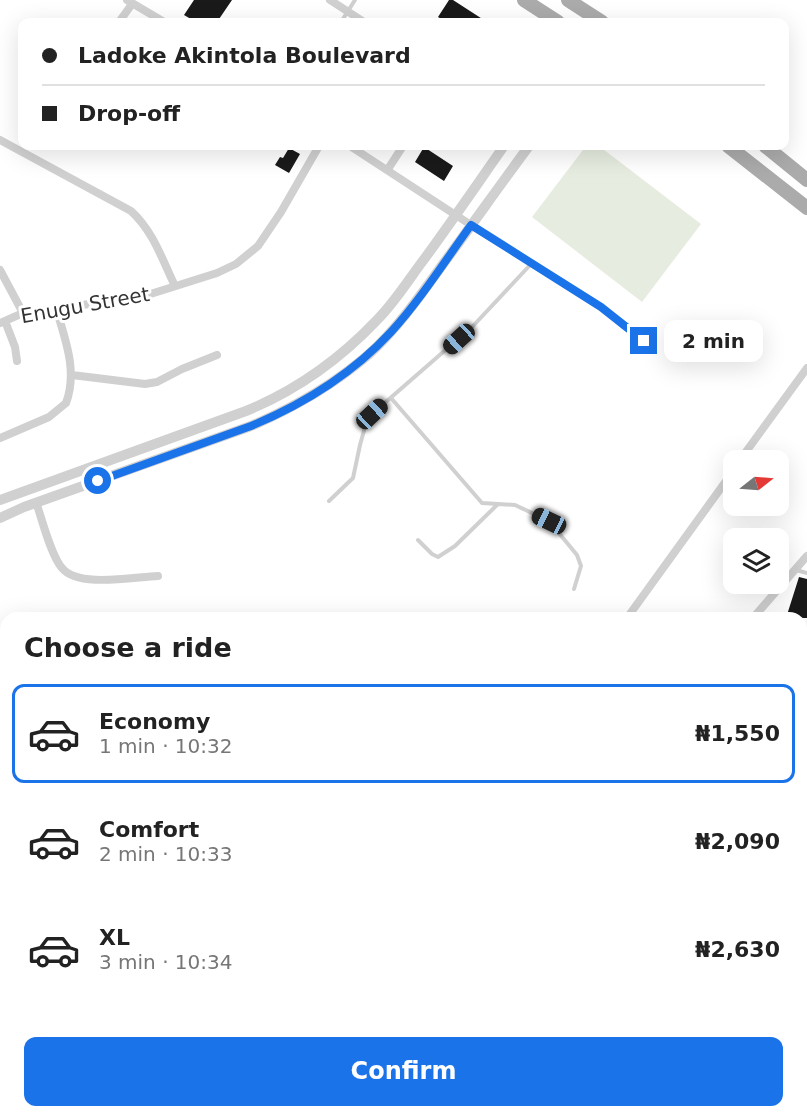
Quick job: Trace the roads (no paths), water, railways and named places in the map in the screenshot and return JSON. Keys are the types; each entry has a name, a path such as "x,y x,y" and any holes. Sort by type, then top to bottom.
{"main road":[{"path":"524,0 552,18"},
{"path":"568,0 591,18"},
{"path":"733,150 807,208"},
{"path":"770,150 807,180"}],"street":[{"path":"330,0 358,18"},
{"path":"121,18 130,2 157,18"},
{"path":"0,140 131,211 144,222 175,286"},
{"path":"25,155 29,150"},
{"name":"Enugu Street","path":"2,322 23,313 141,297 217,273 236,264 258,246 318,150"},
{"path":"356,150 471,225"},
{"path":"387,169 400,150"},
{"path":"0,500 246,411 293,389 315,374 355,342 378,319 456,216 501,150"},
{"path":"0,518 36,502 251,426 275,416 324,389 368,355 415,303 525,150"},
{"path":"0,270 23,313"},
{"path":"0,438 49,417 66,403 72,375 56,308"},
{"path":"2,322 15,347 17,361"},
{"path":"72,375 145,384 157,382 217,355"},
{"path":"747,450 807,368"},
{"path":"631,612 723,485"},
{"path":"36,502 61,568 73,578 89,581 158,576"},
{"path":"758,612 807,556"}],"lane":[{"path":"344,18 355,0"},
{"path":"471,225 601,307 644,341"},
{"path":"329,501 353,478 365,427 372,414 474,326 532,263"},
{"path":"391,398 482,503 515,505 549,521 577,555 581,566 574,589"},
{"path":"418,540 438,557 455,546 499,504"},
{"path":"795,569 807,573"}]}
